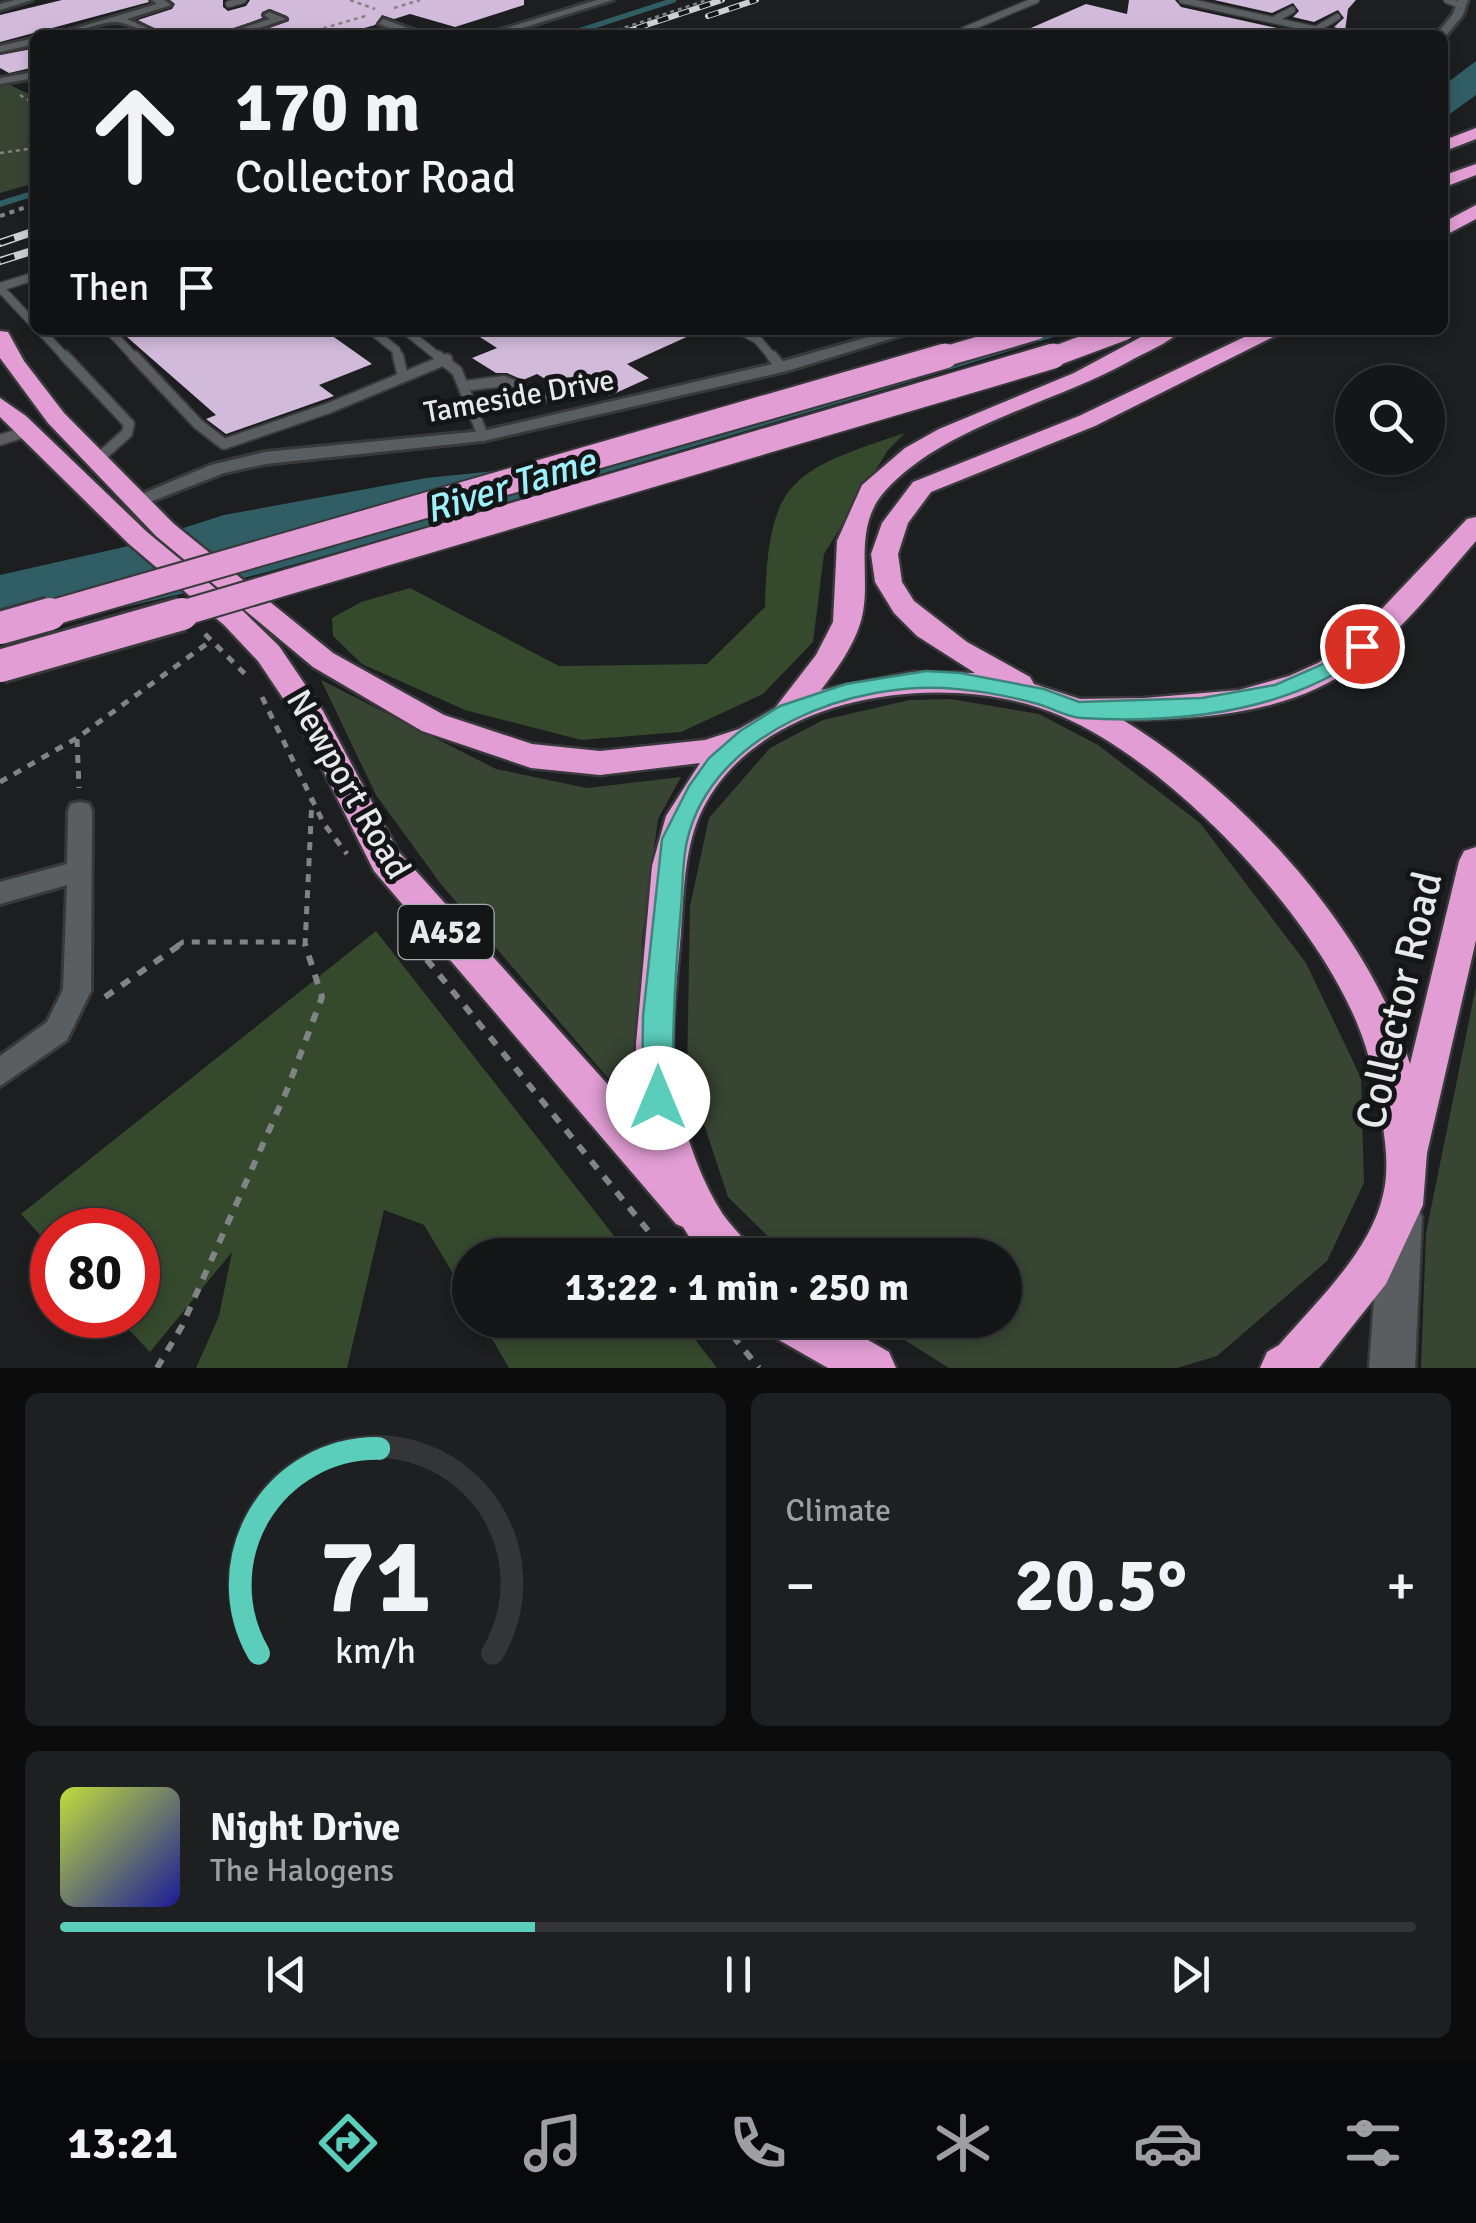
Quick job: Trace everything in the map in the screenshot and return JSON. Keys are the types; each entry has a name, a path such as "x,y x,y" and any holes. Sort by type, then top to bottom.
{"highway":[{"path":"1448,145 1476,132"},
{"path":"1448,181 1476,168"},
{"path":"1448,208 1476,195"},
{"path":"1448,227 1476,211"},
{"path":"0,628 1019,335"},
{"path":"0,666 603,492 1043,360 1111,335"},
{"path":"788,712 828,660 847,622 850,541 871,490 914,454 946,434 1082,378 1161,335"},
{"path":"1266,335 1087,420 922,487 888,532 886,574 900,606 952,646 1124,736 1196,787 1263,858 1335,950 1372,1012 1396,1080 1408,1158 1402,1204 1360,1287 1296,1362 1283,1368"},
{"name":"A452","path":"0,337 56,418 136,501 152,535"},
{"name":"A452","path":"0,406 152,535"},
{"path":"1078,710 1202,706 1279,692 1329,670 1362,646 1476,526"},
{"name":"Newport Road","path":"152,535 282,670 318,725 360,818 386,861 717,1238"},
{"name":"Newport Road","path":"232,618 324,660 432,722 531,756 600,763 662,758 706,751 748,737"},
{"path":"703,1222 658,1098 657,1016 666,900 674,839 697,792 718,764 748,737 788,712 854,690 926,679 960,681 1044,697"},
{"name":"Collector Road","path":"1408,1158 1476,861"},
{"path":"819,1338 872,1368"}],"main road":[{"path":"1392,1368 1402,1204"},
{"path":"802,1338 826,1368"}],"street":[{"path":"0,6 27,0"},
{"path":"79,30 166,5 156,0"},
{"path":"506,30 608,0"},
{"path":"1444,30 1463,3"},
{"path":"243,30 281,19 269,14"},
{"path":"120,20 145,30"},
{"path":"382,22 404,30"},
{"path":"0,50 30,42"},
{"path":"0,81 30,76"},
{"name":"Tameside Drive","path":"136,501 218,469 265,458 484,436 781,366 893,335"},
{"path":"0,1073 58,1031 77,991 80,811"},
{"path":"0,893 80,871"}],"lane":[{"path":"229,4 243,0"},
{"path":"965,30 1036,0"},
{"path":"1182,0 1302,30"},
{"path":"1447,0 1463,3"},
{"path":"1269,23 1292,10"},
{"path":"1315,30 1338,17"},
{"path":"30,278 0,287 30,317"},
{"path":"47,335 129,424 127,434 98,459"},
{"path":"114,335 198,424 224,444 447,359"},
{"path":"376,335 396,350 402,377"},
{"path":"412,335 447,359 464,386 484,436"},
{"path":"749,335 781,366"},
{"path":"464,386 504,381 542,398"},
{"path":"0,440 28,431"}],"path":[{"path":"317,30 420,0"},
{"path":"617,30 707,0"},
{"path":"0,153 30,149"},
{"path":"0,216 30,206"},
{"path":"0,782 77,738 232,618"},
{"path":"77,738 80,811"},
{"path":"157,1368 182,1326 288,1090 322,998 304,942 312,799"},
{"path":"58,1031 183,942 304,942"},
{"path":"735,1338 759,1368"}],"green space":[{"path":"0,83 30,95 27,141 30,184 0,193"},
{"path":"905,433 888,450 824,554 813,642 763,694 681,732 581,740 465,710 362,664 333,636 332,618 361,602 410,588 559,666 707,664 765,607 772,532 780,506 793,487 835,458"},
{"path":"321,680 496,769 587,788 681,777 658,819 642,940 638,1113 440,883 376,795"},
{"path":"951,699 1039,714 1098,745 1200,823 1306,963 1361,1078 1364,1183 1327,1261 1217,1356 1177,1368 949,1368 902,1338 1022,1338 1022,1238 770,1238 728,1197 687,1073 690,906 709,818 770,748 823,720 910,700"},
{"path":"376,931 616,1238 452,1238 452,1272 424,1225 384,1210 347,1368 196,1368 219,1316 232,1252 150,1352 137,1338 160,1338 160,1208 30,1208 30,1224 21,1214"},
{"path":"1476,986 1476,1368 1421,1368 1426,1233"},
{"path":"492,1338 694,1338 717,1368 509,1368"}],"water":[{"path":"1476,61 1476,95 1448,115 1448,82"},
{"name":"River Tame","path":"980,335 1059,335 337,552 136,605 0,631 0,575 124,547 224,515 426,478 505,470"}],"building":[{"path":"62,0 149,2 45,30 30,30 30,34 0,42 0,15"},
{"path":"170,0 223,0 228,11 246,6 250,0 524,0 524,5 455,27 410,14 394,19 382,15 375,25 358,30 264,30 289,21 287,16 270,9 262,12 262,18 230,30 157,30 138,20 172,9 175,4"},
{"path":"1129,0 1175,0 1181,7 1285,30 1026,30 1086,4 1127,14"},
{"path":"1214,0 1356,0 1348,9 1345,30 1334,27 1344,18 1338,10 1314,22 1293,17 1299,11 1293,3 1272,13"},
{"path":"30,49 30,68 9,73 0,68 0,55"},
{"path":"125,335 331,335 372,364 319,385 334,396 226,434 206,419 216,415"},
{"path":"477,335 691,335 627,364 649,378 609,396 594,387 573,396 537,374 523,380 496,373 472,358 497,348"}],"waterway":[{"path":"581,30 674,0"},
{"path":"0,204 30,195"}],"railway":[{"path":"631,30 722,0"},
{"path":"708,16 756,0"},
{"path":"0,243 30,233"},
{"path":"0,261 30,252"}],"route":[{"path":"658,1098 657,1016 674,839 697,792 718,764 748,737 788,712 854,690 926,679 960,681 1044,697 1078,710 1202,706 1279,692 1329,670 1362,646"}]}
